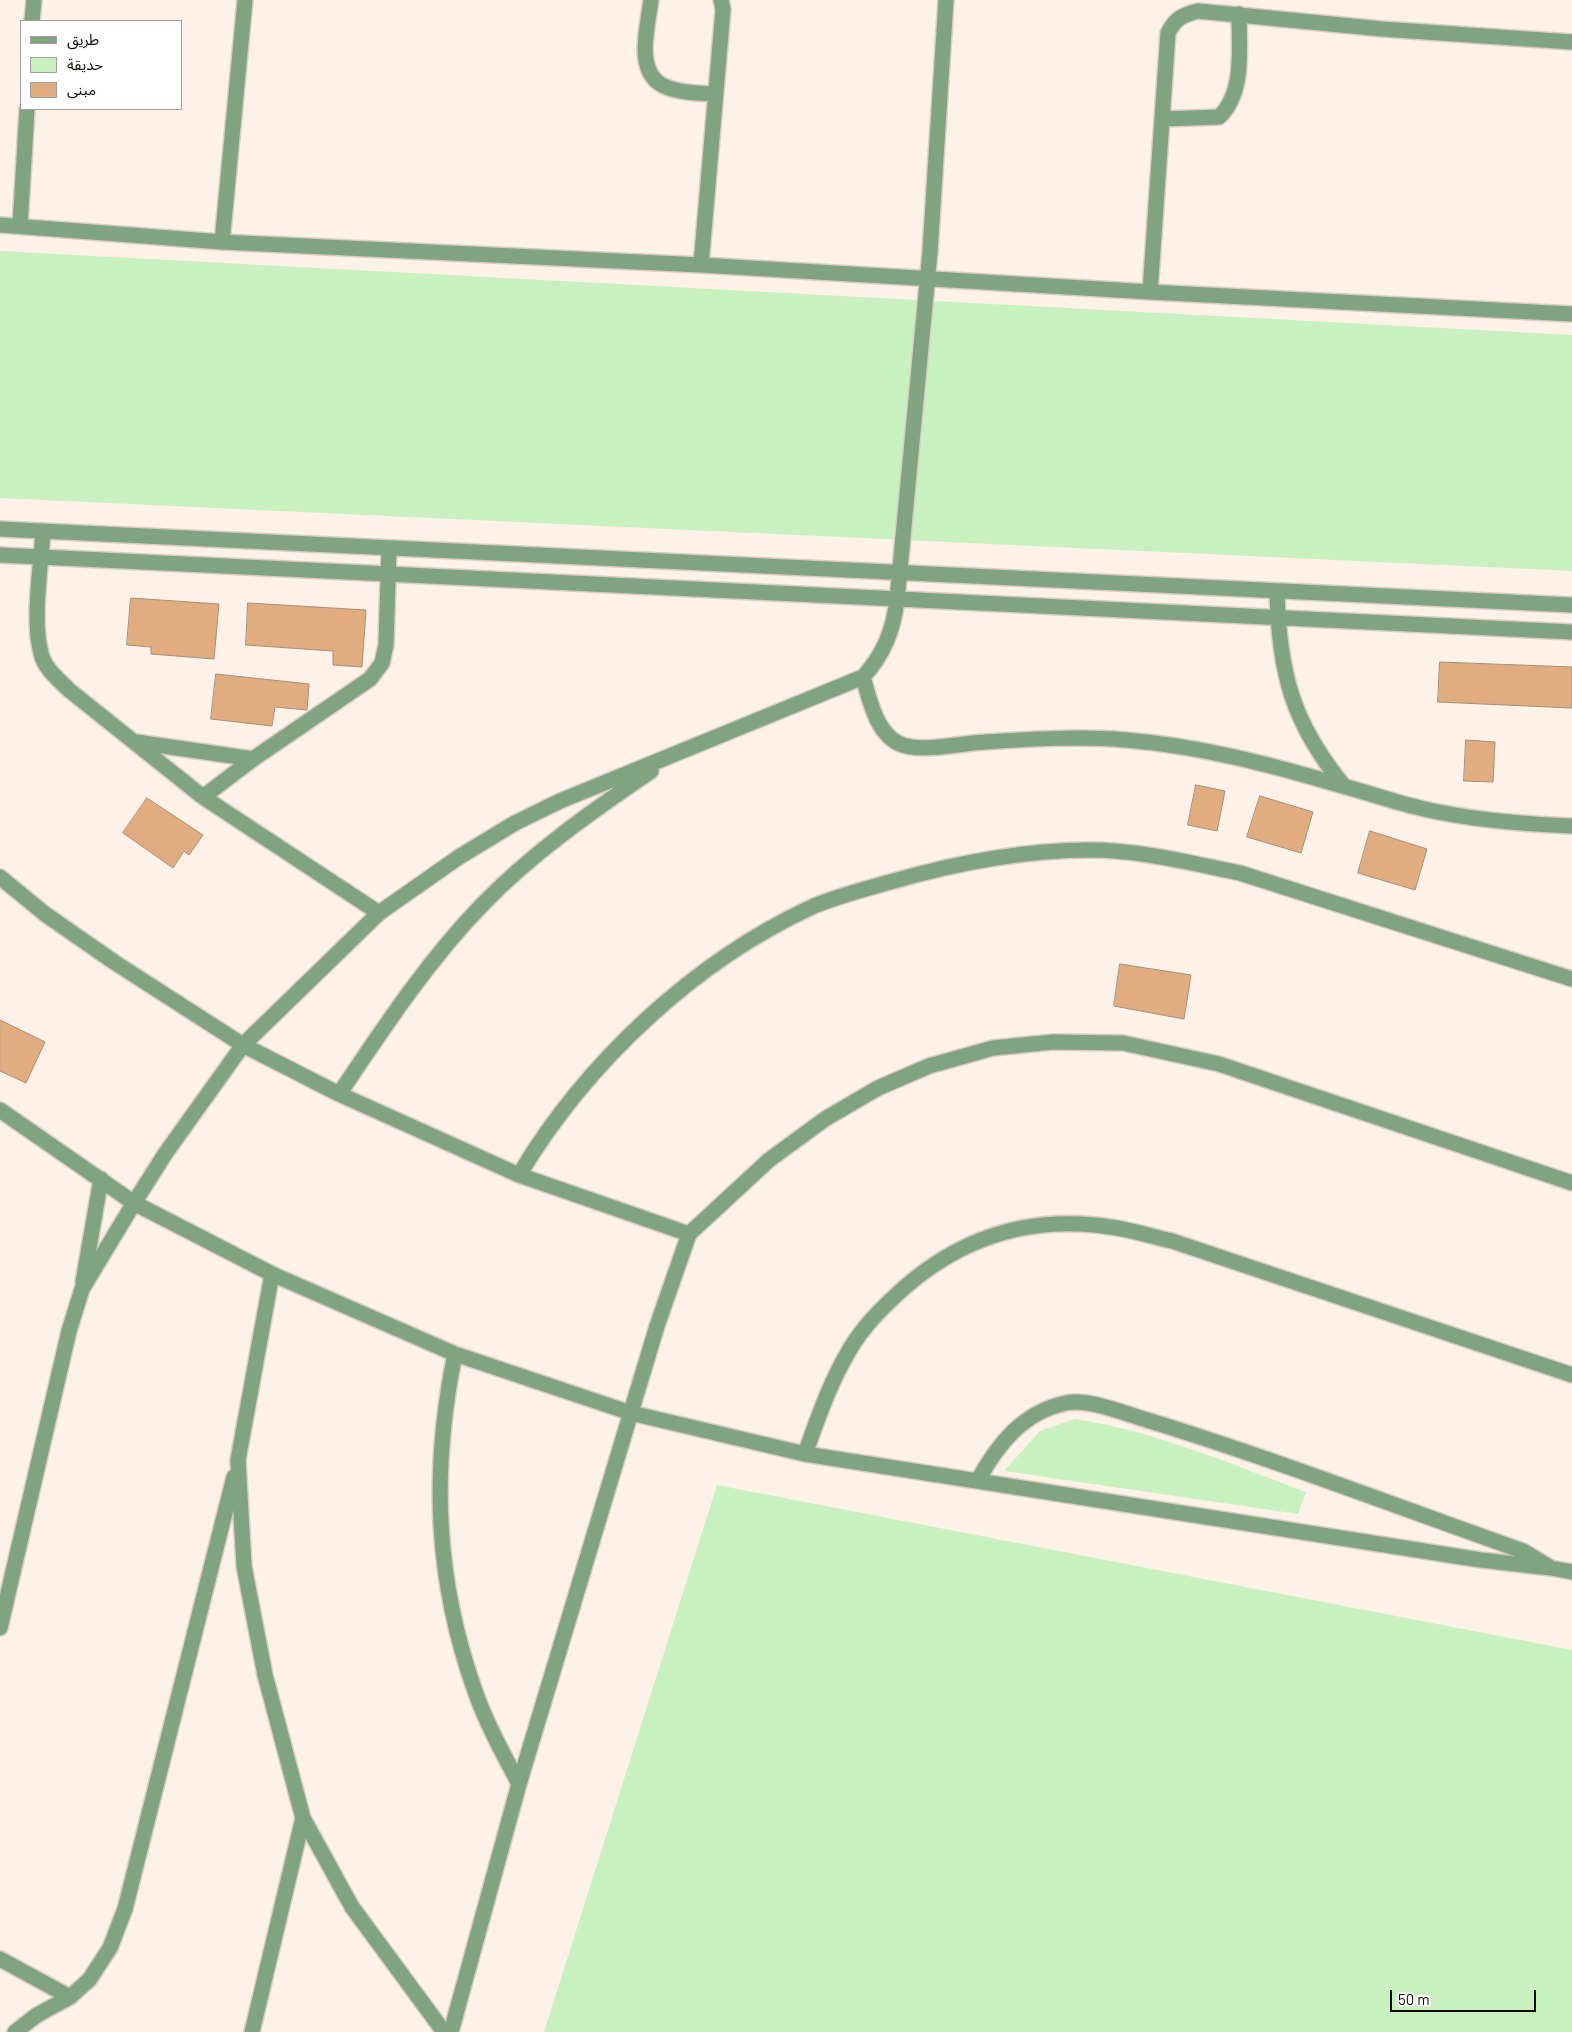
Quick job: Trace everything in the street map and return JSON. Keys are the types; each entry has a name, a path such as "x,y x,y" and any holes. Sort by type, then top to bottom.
{"street":[{"path":"32,20 34,0"},
{"path":"222,242 246,0"},
{"path":"651,0 646,58 652,76 666,87 714,94"},
{"path":"701,265 714,94 723,10 722,0"},
{"path":"82,1289 164,1154 243,1045 379,913 459,857 537,810 674,756 863,677 878,660 889,638 897,600 926,278 946,0"},
{"path":"1150,292 1168,33 1174,22 1185,14 1198,12 1238,14 1382,29 1572,42"},
{"path":"1162,119 1219,118 1228,109 1235,93 1238,14"},
{"path":"20,226 27,110"},
{"path":"0,226 222,242 701,265 1150,292 1572,314"},
{"path":"0,530 1572,605"},
{"path":"43,532 38,625 41,654 51,672 68,690 203,797 379,913"},
{"path":"203,797 252,759 356,690 370,679 382,663 386,645 389,548"},
{"path":"0,555 1572,632"},
{"path":"1277,592 1283,664 1296,708 1316,749 1344,786"},
{"path":"863,677 871,704 883,730 898,743 922,748 983,742 1059,739 1126,740 1190,747 1224,754 1420,808 1472,818 1572,826"},
{"path":"134,742 252,759"},
{"path":"339,1094 400,1002 433,960 482,906 542,850 674,756"},
{"path":"519,1175 563,1108 609,1054 683,990 728,955 767,931 816,906 939,868 1001,856 1092,850 1199,864 1240,873 1572,979"},
{"path":"0,877 44,914 114,962 243,1045 339,1094 519,1175 689,1234"},
{"path":"451,2032 519,1784 657,1326 689,1234 769,1160 825,1119 878,1088 929,1066 993,1048 1053,1042 1123,1044 1219,1064 1572,1183"},
{"path":"0,1110 134,1203 272,1274 455,1354 631,1413 805,1454 1481,1560 1572,1572"},
{"path":"0,1628 69,1331 82,1289 101,1179"},
{"path":"805,1454 832,1384 851,1348 877,1312 920,1274 949,1255 983,1238 1031,1225 1080,1224 1108,1227 1172,1242 1572,1375"},
{"path":"15,2032 37,2015 70,1997 88,1980 110,1948 125,1909 238,1460 272,1274"},
{"path":"455,1354 446,1398 439,1487 440,1536 446,1588 457,1635 475,1691 494,1737 519,1784"},
{"path":"978,1480 995,1450 1019,1425 1044,1410 1068,1402 1097,1405 1176,1429 1523,1551 1551,1568"},
{"path":"238,1460 244,1566 265,1675 303,1818 352,1907 444,2032"},
{"path":"252,2032 303,1818"},
{"path":"0,1960 70,1997"}],"green space":[{"path":"0,251 1572,335 1572,571 0,498"},
{"path":"1075,1419 1105,1424 1163,1440 1306,1492 1298,1514 1004,1471 1040,1431"},
{"path":"717,1485 1572,1650 1572,2032 544,2032"}],"building":[{"path":"131,598 219,604 214,659 151,654 151,647 127,645"},
{"path":"248,603 366,610 362,667 333,665 333,651 246,645"},
{"path":"1440,662 1572,667 1572,708 1438,702"},
{"path":"216,674 309,684 307,710 275,707 272,726 211,719"},
{"path":"1466,740 1495,742 1493,782 1464,781"},
{"path":"1196,785 1225,791 1217,831 1188,825"},
{"path":"1260,796 1313,812 1301,853 1247,837"},
{"path":"147,798 203,835 189,855 184,851 173,868 123,833"},
{"path":"1370,831 1427,849 1415,890 1358,873"},
{"path":"1120,964 1191,975 1184,1019 1114,1006"},
{"path":"0,1020 45,1042 26,1083 0,1071"}]}
